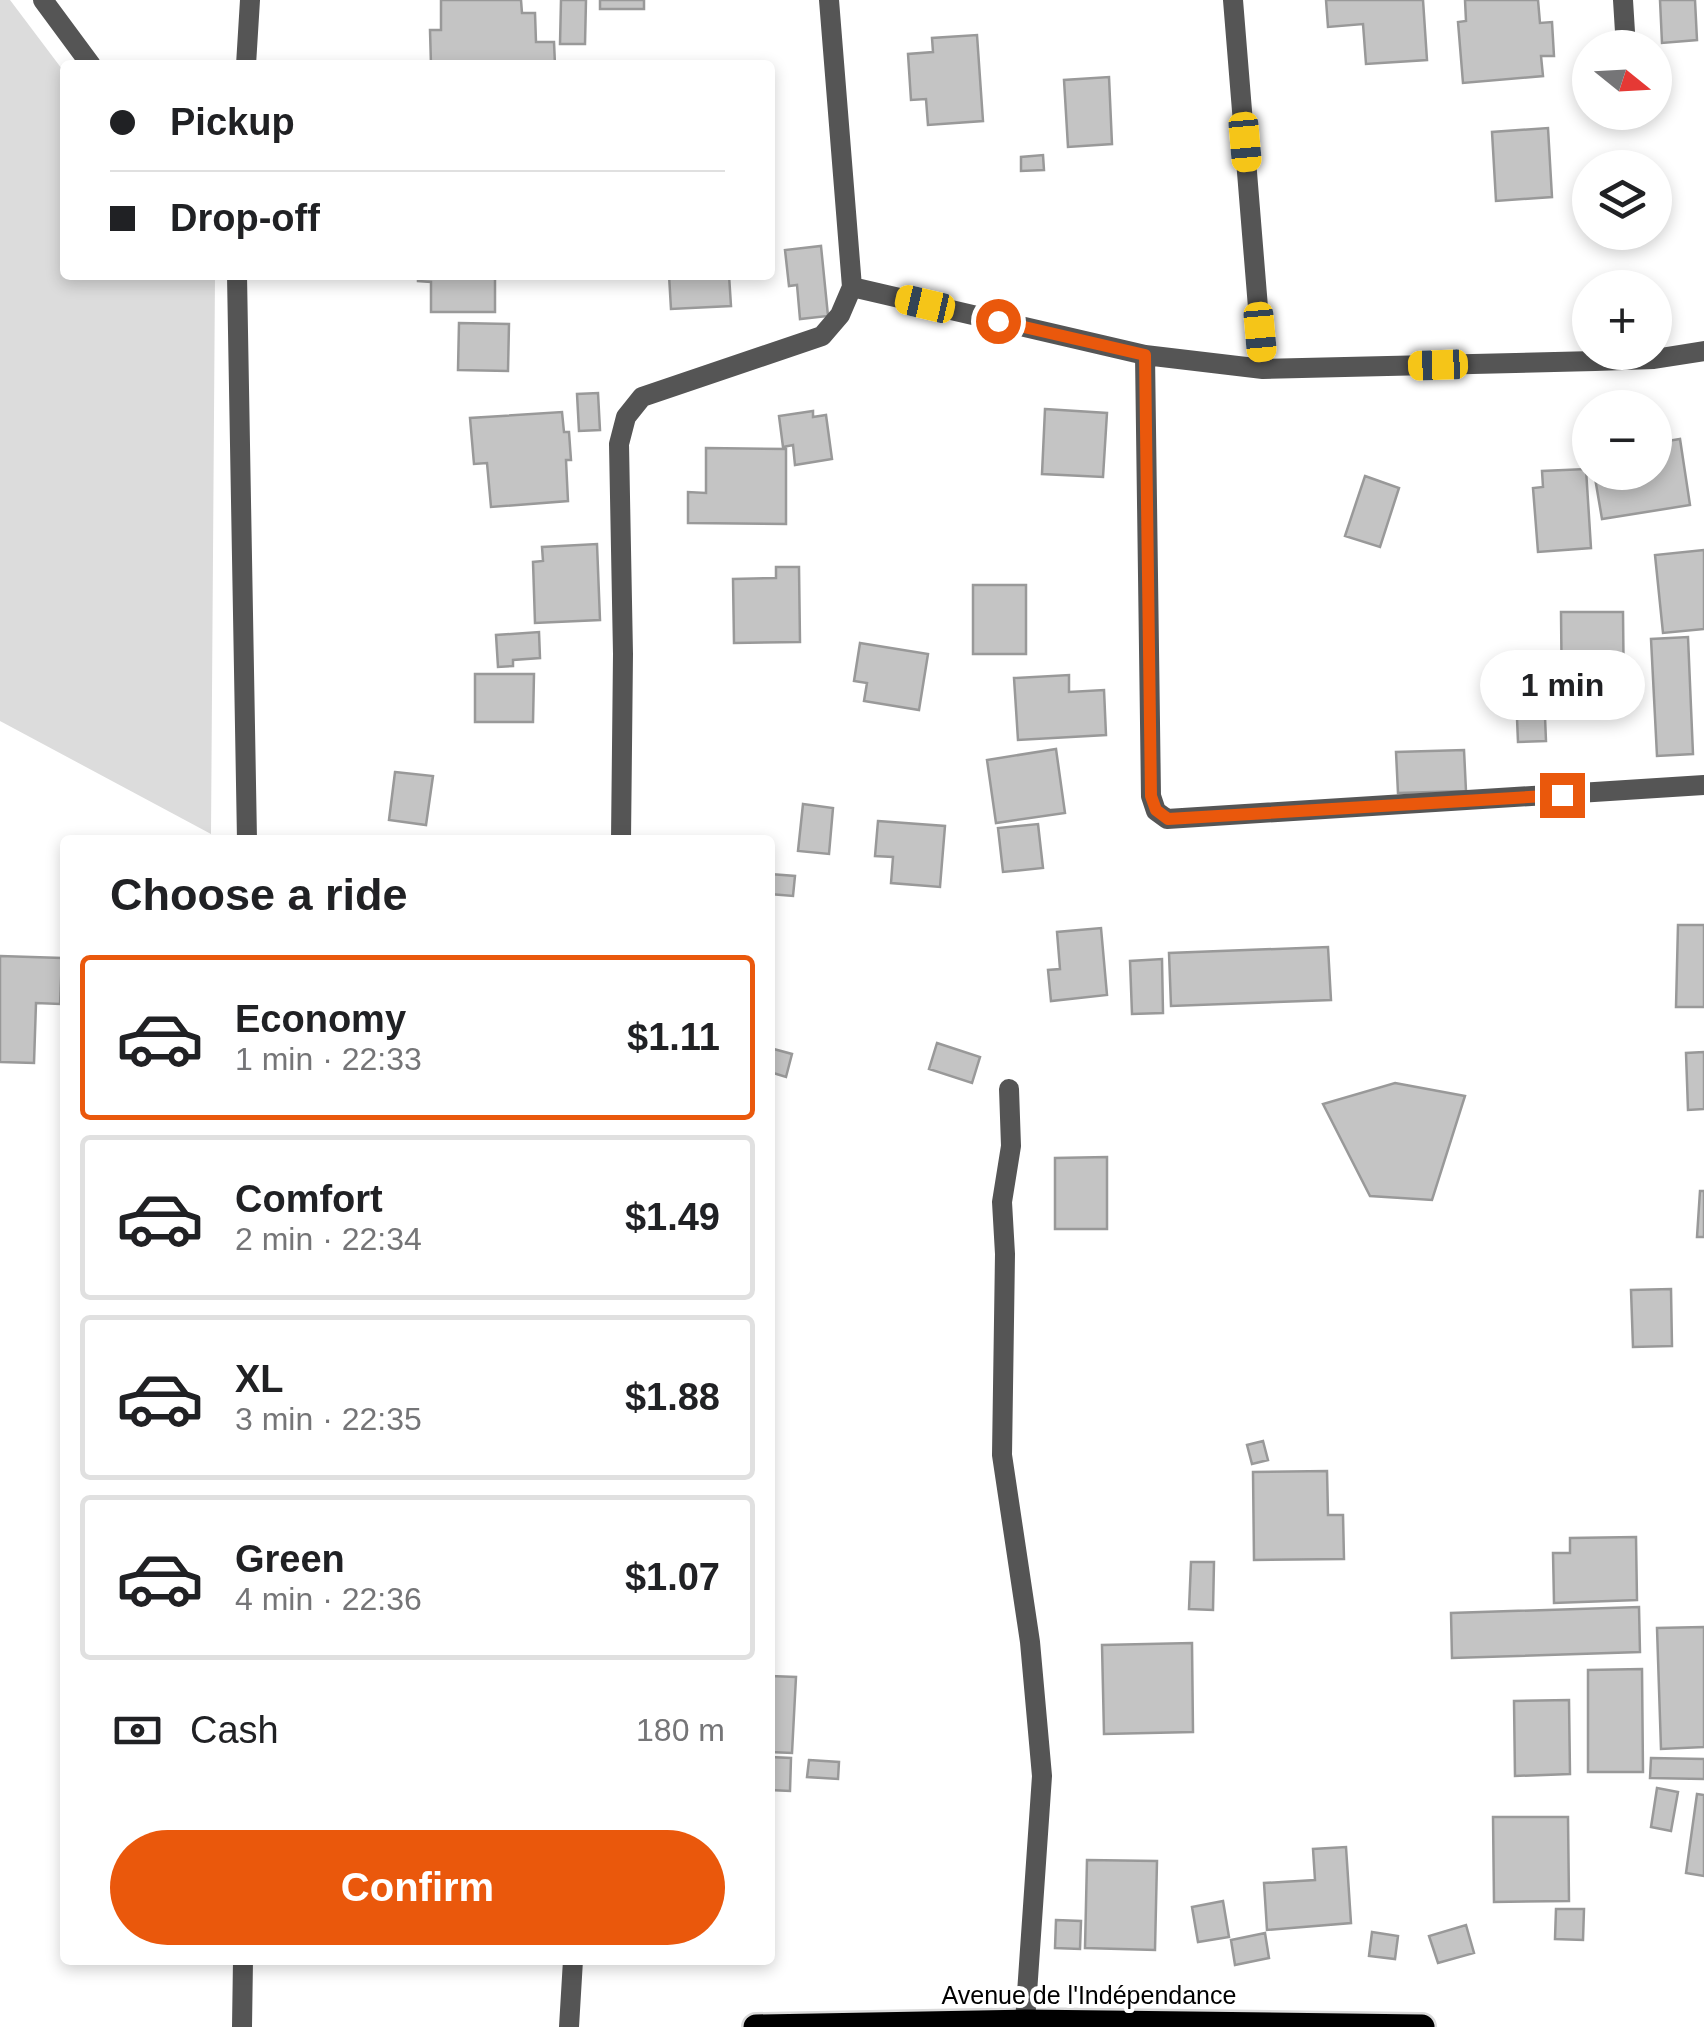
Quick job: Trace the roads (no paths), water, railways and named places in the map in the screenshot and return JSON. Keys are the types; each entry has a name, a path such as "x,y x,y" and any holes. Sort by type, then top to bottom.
{"main road":[{"name":"Avenue de l'Indépendance","path":"756,2027 1025,2022 1422,2027"}],"street":[{"path":"43,0 87,60"},
{"path":"246,60 250,0"},
{"path":"620,835 623,654 619,444 626,417 642,397 822,336 840,315 852,288 830,0"},
{"path":"1232,0 1263,370"},
{"path":"1623,0 1625,30"},
{"path":"237,280 247,835"},
{"path":"852,288 1145,355 1263,370 1634,360 1704,351"},
{"path":"1145,355 1151,796 1156,810 1168,819 1704,785"},
{"path":"1009,1089 1011,1146 1002,1202 1002,1455 1030,1642 1042,1776 1025,2022"},
{"path":"242,2027 244,1965"},
{"path":"569,2027 572,1965"}]}
